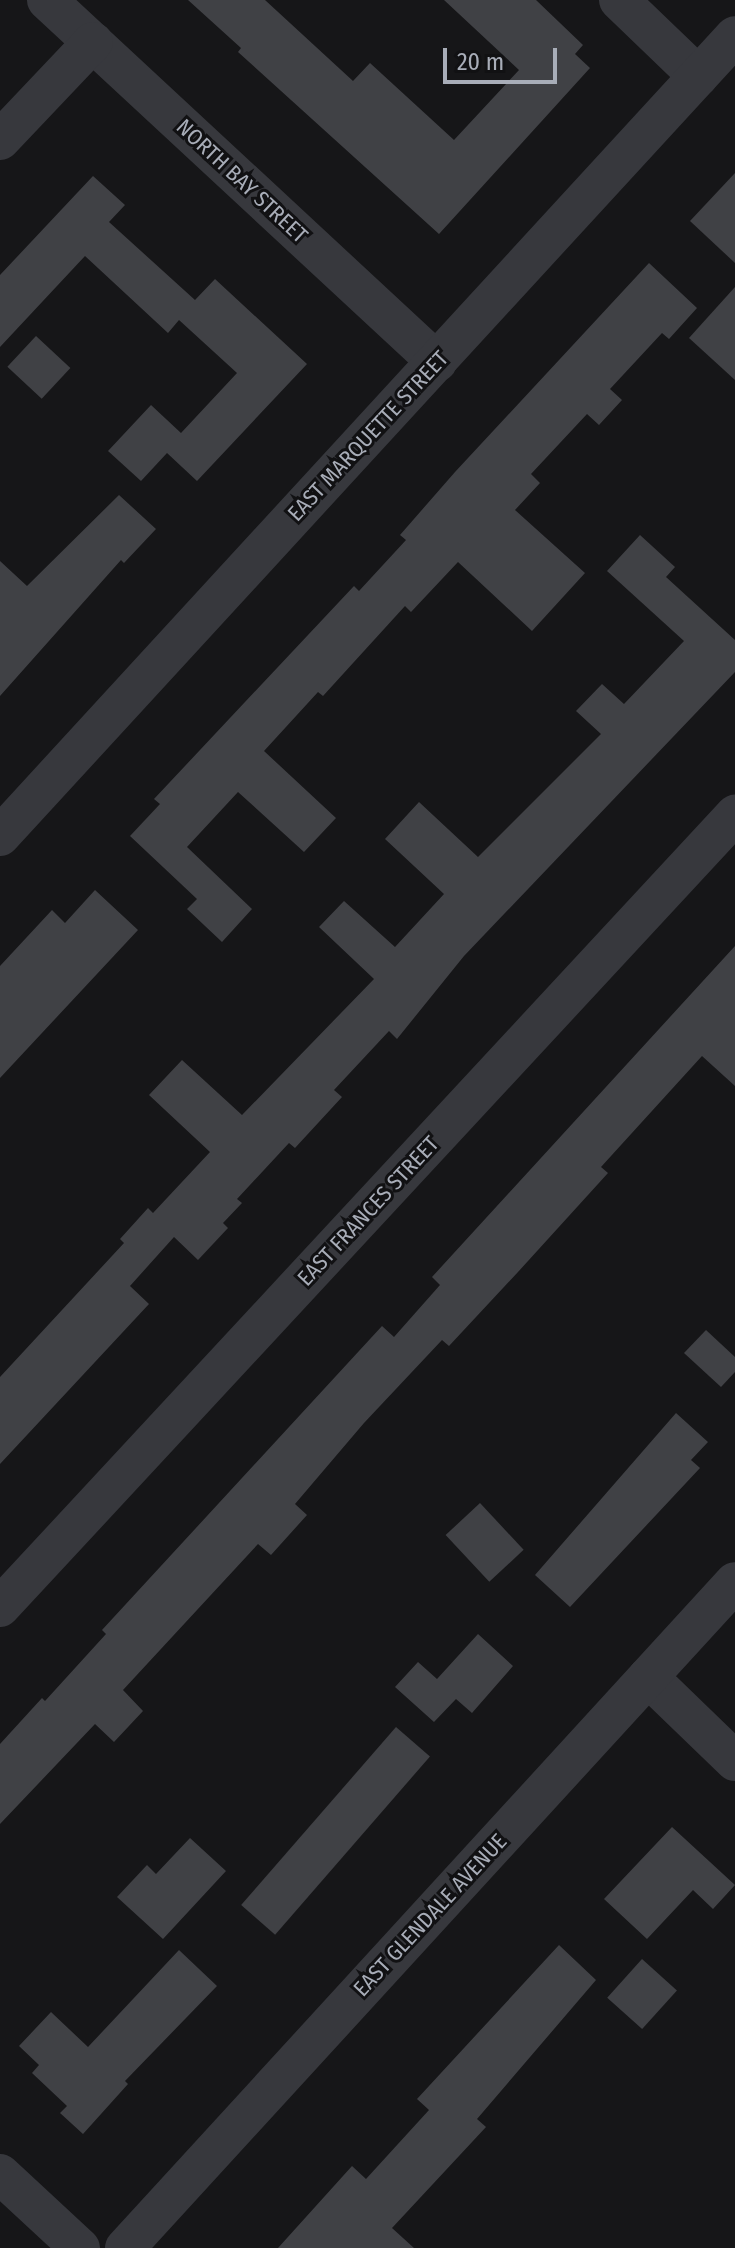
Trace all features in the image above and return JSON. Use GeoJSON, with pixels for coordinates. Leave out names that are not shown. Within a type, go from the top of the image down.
{"type":"FeatureCollection","features":[{"type":"Feature","properties":{"kind":"street","name":"NORTH BAY STREET"},"geometry":{"type":"LineString","coordinates":[[47,0],[437,362]]}},
{"type":"Feature","properties":{"kind":"street"},"geometry":{"type":"LineString","coordinates":[[619,0],[698,76]]}},
{"type":"Feature","properties":{"kind":"street","name":"EAST MARQUETTE STREET"},"geometry":{"type":"LineString","coordinates":[[0,836],[735,36]]}},
{"type":"Feature","properties":{"kind":"street"},"geometry":{"type":"LineString","coordinates":[[0,140],[93,42]]}},
{"type":"Feature","properties":{"kind":"street","name":"EAST FRANCES STREET"},"geometry":{"type":"LineString","coordinates":[[0,1607],[735,815]]}},
{"type":"Feature","properties":{"kind":"street","name":"EAST GLENDALE AVENUE"},"geometry":{"type":"LineString","coordinates":[[125,2248],[735,1582]]}},
{"type":"Feature","properties":{"kind":"street"},"geometry":{"type":"LineString","coordinates":[[648,1677],[735,1761]]}},
{"type":"Feature","properties":{"kind":"street"},"geometry":{"type":"LineString","coordinates":[[0,2174],[80,2248]]}},
{"type":"Feature","properties":{"kind":"building"},"geometry":{"type":"Polygon","coordinates":[[[188,0],[265,0],[353,81],[370,63],[454,140],[519,70],[444,0],[536,0],[583,45],[575,54],[590,68],[439,234],[238,52],[241,48],[188,0]]]}},
{"type":"Feature","properties":{"kind":"building"},"geometry":{"type":"Polygon","coordinates":[[[735,173],[735,263],[690,221],[735,173]]]}},
{"type":"Feature","properties":{"kind":"building"},"geometry":{"type":"Polygon","coordinates":[[[93,176],[125,205],[109,222],[195,300],[215,279],[307,364],[197,481],[167,453],[141,481],[108,451],[151,405],[181,433],[237,373],[179,320],[168,333],[85,256],[0,347],[0,275],[93,176]]]}},
{"type":"Feature","properties":{"kind":"building"},"geometry":{"type":"Polygon","coordinates":[[[649,263],[697,308],[669,339],[662,333],[610,389],[622,400],[599,425],[587,414],[531,474],[540,483],[515,510],[585,573],[532,631],[458,562],[411,612],[405,606],[323,696],[318,692],[264,751],[336,818],[304,852],[238,792],[187,847],[252,909],[222,942],[187,909],[197,899],[130,836],[160,804],[154,799],[354,586],[359,591],[406,540],[400,535],[455,472],[649,263]]]}},
{"type":"Feature","properties":{"kind":"building"},"geometry":{"type":"Polygon","coordinates":[[[735,287],[735,380],[689,338],[735,287]]]}},
{"type":"Feature","properties":{"kind":"building"},"geometry":{"type":"Polygon","coordinates":[[[36,336],[70,368],[42,399],[7,367],[36,336]]]}},
{"type":"Feature","properties":{"kind":"building"},"geometry":{"type":"Polygon","coordinates":[[[119,495],[156,529],[124,563],[121,560],[0,696],[0,561],[27,586],[119,495]]]}},
{"type":"Feature","properties":{"kind":"building"},"geometry":{"type":"Polygon","coordinates":[[[640,535],[675,567],[666,577],[735,640],[735,672],[464,956],[397,1039],[389,1031],[334,1090],[342,1097],[295,1148],[289,1143],[237,1199],[242,1203],[223,1223],[228,1228],[198,1260],[174,1237],[130,1286],[149,1304],[0,1464],[0,1377],[124,1243],[120,1239],[148,1208],[153,1213],[210,1152],[149,1095],[182,1060],[242,1115],[374,979],[319,927],[344,901],[395,947],[444,894],[385,839],[419,802],[478,857],[601,734],[576,711],[602,684],[624,704],[684,641],[607,571],[640,535]]]}},
{"type":"Feature","properties":{"kind":"building"},"geometry":{"type":"Polygon","coordinates":[[[95,890],[138,930],[0,1078],[0,966],[52,910],[65,923],[95,890]]]}},
{"type":"Feature","properties":{"kind":"building"},"geometry":{"type":"Polygon","coordinates":[[[735,946],[735,1086],[702,1056],[601,1167],[608,1173],[518,1272],[449,1346],[442,1340],[364,1423],[295,1504],[307,1515],[271,1555],[258,1544],[123,1690],[143,1711],[114,1742],[95,1724],[0,1824],[0,1744],[42,1698],[45,1701],[106,1634],[102,1630],[382,1326],[394,1337],[440,1285],[432,1277],[735,946]]]}},
{"type":"Feature","properties":{"kind":"building"},"geometry":{"type":"Polygon","coordinates":[[[706,1330],[735,1357],[735,1372],[721,1387],[684,1353],[706,1330]]]}},
{"type":"Feature","properties":{"kind":"building"},"geometry":{"type":"Polygon","coordinates":[[[676,1413],[708,1442],[691,1460],[700,1468],[570,1607],[535,1575],[676,1413]]]}},
{"type":"Feature","properties":{"kind":"building"},"geometry":{"type":"Polygon","coordinates":[[[480,1503],[524,1550],[489,1582],[446,1535],[480,1503]]]}},
{"type":"Feature","properties":{"kind":"building"},"geometry":{"type":"Polygon","coordinates":[[[478,1634],[513,1666],[472,1713],[456,1699],[434,1722],[395,1687],[418,1662],[437,1679],[478,1634]]]}},
{"type":"Feature","properties":{"kind":"building"},"geometry":{"type":"Polygon","coordinates":[[[396,1727],[430,1757],[275,1935],[241,1905],[396,1727]]]}},
{"type":"Feature","properties":{"kind":"building"},"geometry":{"type":"Polygon","coordinates":[[[672,1827],[735,1885],[713,1909],[693,1890],[647,1939],[604,1899],[672,1827]]]}},
{"type":"Feature","properties":{"kind":"building"},"geometry":{"type":"Polygon","coordinates":[[[190,1838],[226,1871],[163,1939],[117,1897],[147,1865],[156,1874],[190,1838]]]}},
{"type":"Feature","properties":{"kind":"building"},"geometry":{"type":"Polygon","coordinates":[[[559,1945],[596,1980],[477,2119],[486,2127],[392,2228],[414,2248],[278,2248],[352,2166],[366,2179],[429,2110],[417,2099],[559,1945]]]}},
{"type":"Feature","properties":{"kind":"building"},"geometry":{"type":"Polygon","coordinates":[[[179,1950],[217,1986],[125,2081],[128,2084],[83,2134],[60,2113],[67,2106],[32,2073],[39,2065],[19,2046],[51,2012],[88,2047],[179,1950]]]}},
{"type":"Feature","properties":{"kind":"building"},"geometry":{"type":"Polygon","coordinates":[[[642,1959],[677,1990],[642,2029],[607,1998],[642,1959]]]}}]}
